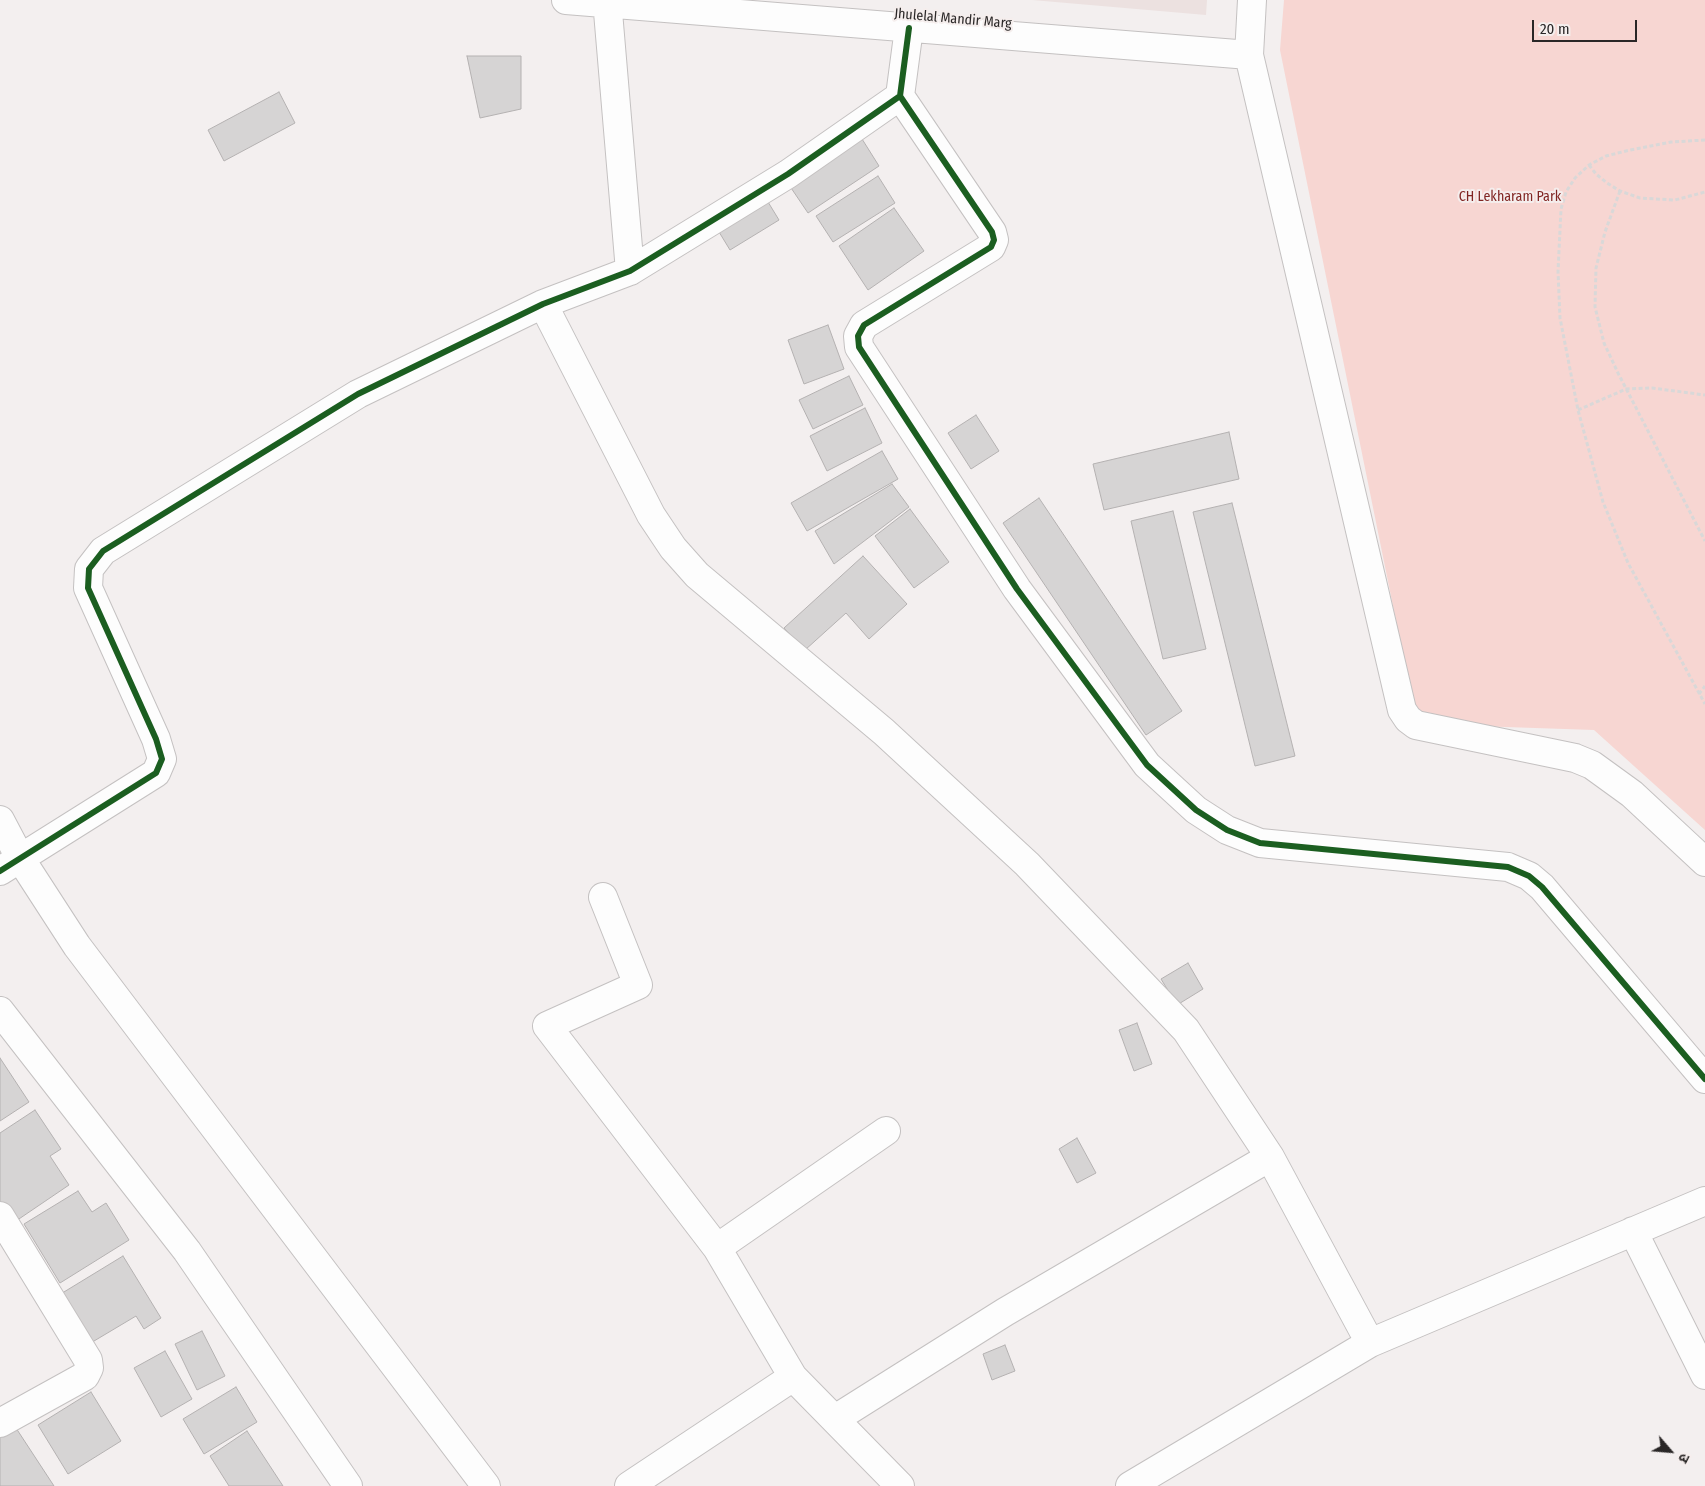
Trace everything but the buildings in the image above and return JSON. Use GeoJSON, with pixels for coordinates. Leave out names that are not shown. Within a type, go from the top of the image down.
{"type":"FeatureCollection","features":[{"type":"Feature","properties":{"kind":"street","name":"Jhulelal Mandir Marg"},"geometry":{"type":"LineString","coordinates":[[566,0],[773,8],[909,28],[1249,55]]}},
{"type":"Feature","properties":{"kind":"street"},"geometry":{"type":"LineString","coordinates":[[1252,0],[1249,55],[1402,710],[1408,719],[1416,725],[1575,758],[1592,765],[1632,794],[1705,862]]}},
{"type":"Feature","properties":{"kind":"street"},"geometry":{"type":"LineString","coordinates":[[606,2],[630,271]]}},
{"type":"Feature","properties":{"kind":"street"},"geometry":{"type":"LineString","coordinates":[[909,28],[900,96],[992,232],[994,240],[991,247],[864,325],[858,336],[859,347],[1017,588],[1147,765],[1196,810],[1227,830],[1260,843],[1508,867],[1529,876],[1542,888],[1705,1079]]}},
{"type":"Feature","properties":{"kind":"street"},"geometry":{"type":"LineString","coordinates":[[10,865],[156,773],[162,759],[156,739],[88,588],[89,569],[103,551],[358,394],[543,304],[630,271],[788,174],[900,96]]}},
{"type":"Feature","properties":{"kind":"street"},"geometry":{"type":"LineString","coordinates":[[543,304],[651,515],[672,548],[697,575],[884,732],[1034,872],[1186,1030],[1270,1157],[1370,1343]]}},
{"type":"Feature","properties":{"kind":"street"},"geometry":{"type":"LineString","coordinates":[[0,820],[10,865],[77,946],[486,1486]]}},
{"type":"Feature","properties":{"kind":"street"},"geometry":{"type":"LineString","coordinates":[[603,897],[638,985],[547,1026],[718,1248],[792,1377],[900,1486]]}},
{"type":"Feature","properties":{"kind":"street"},"geometry":{"type":"LineString","coordinates":[[0,1011],[187,1251],[348,1486]]}},
{"type":"Feature","properties":{"kind":"street"},"geometry":{"type":"LineString","coordinates":[[718,1248],[886,1131]]}},
{"type":"Feature","properties":{"kind":"street"},"geometry":{"type":"LineString","coordinates":[[835,1420],[1005,1312],[1270,1157]]}},
{"type":"Feature","properties":{"kind":"street"},"geometry":{"type":"LineString","coordinates":[[1130,1486],[1370,1343],[1705,1201]]}},
{"type":"Feature","properties":{"kind":"street"},"geometry":{"type":"LineString","coordinates":[[0,1216],[88,1360],[89,1368],[85,1376],[0,1423]]}},
{"type":"Feature","properties":{"kind":"street"},"geometry":{"type":"LineString","coordinates":[[1633,1231],[1705,1375]]}},
{"type":"Feature","properties":{"kind":"street"},"geometry":{"type":"LineString","coordinates":[[629,1486],[792,1377]]}},
{"type":"Feature","properties":{"kind":"path"},"geometry":{"type":"LineString","coordinates":[[1705,140],[1672,142],[1630,150],[1606,156],[1589,165],[1575,178],[1566,192],[1561,209],[1559,235],[1560,318],[1578,410],[1604,502],[1628,563],[1705,704]]}},
{"type":"Feature","properties":{"kind":"path"},"geometry":{"type":"LineString","coordinates":[[1589,165],[1596,174],[1620,191],[1640,198],[1659,201],[1675,200],[1705,192]]}},
{"type":"Feature","properties":{"kind":"path"},"geometry":{"type":"LineString","coordinates":[[1620,191],[1605,232],[1596,268],[1594,307],[1604,342],[1626,389],[1705,541]]}},
{"type":"Feature","properties":{"kind":"path"},"geometry":{"type":"LineString","coordinates":[[1578,410],[1626,389],[1652,388],[1705,396]]}},
{"type":"Feature","properties":{"kind":"path"},"geometry":{"type":"LineString","coordinates":[[1699,694],[1705,686]]}},
{"type":"Feature","properties":{"kind":"shaded area"},"geometry":{"type":"Polygon","coordinates":[[[1032,0],[1207,0],[1206,15],[1032,0]]]}},
{"type":"Feature","properties":{"kind":"green space","name":"CH Lekharam Park"},"geometry":{"type":"Polygon","coordinates":[[[1284,0],[1705,0],[1705,830],[1594,730],[1417,724],[1280,50],[1284,0]]]}},
{"type":"Feature","properties":{"kind":"cycle path"},"geometry":{"type":"LineString","coordinates":[[909,28],[900,96],[992,232],[994,240],[991,247],[864,325],[858,336],[859,347],[1017,589],[1147,765],[1196,810],[1227,830],[1260,843],[1508,867],[1529,876],[1542,887],[1705,1079]]}},
{"type":"Feature","properties":{"kind":"cycle path"},"geometry":{"type":"LineString","coordinates":[[0,871],[156,773],[162,759],[156,739],[88,588],[89,569],[103,551],[358,394],[543,304],[630,271],[788,174],[900,96]]}}]}
